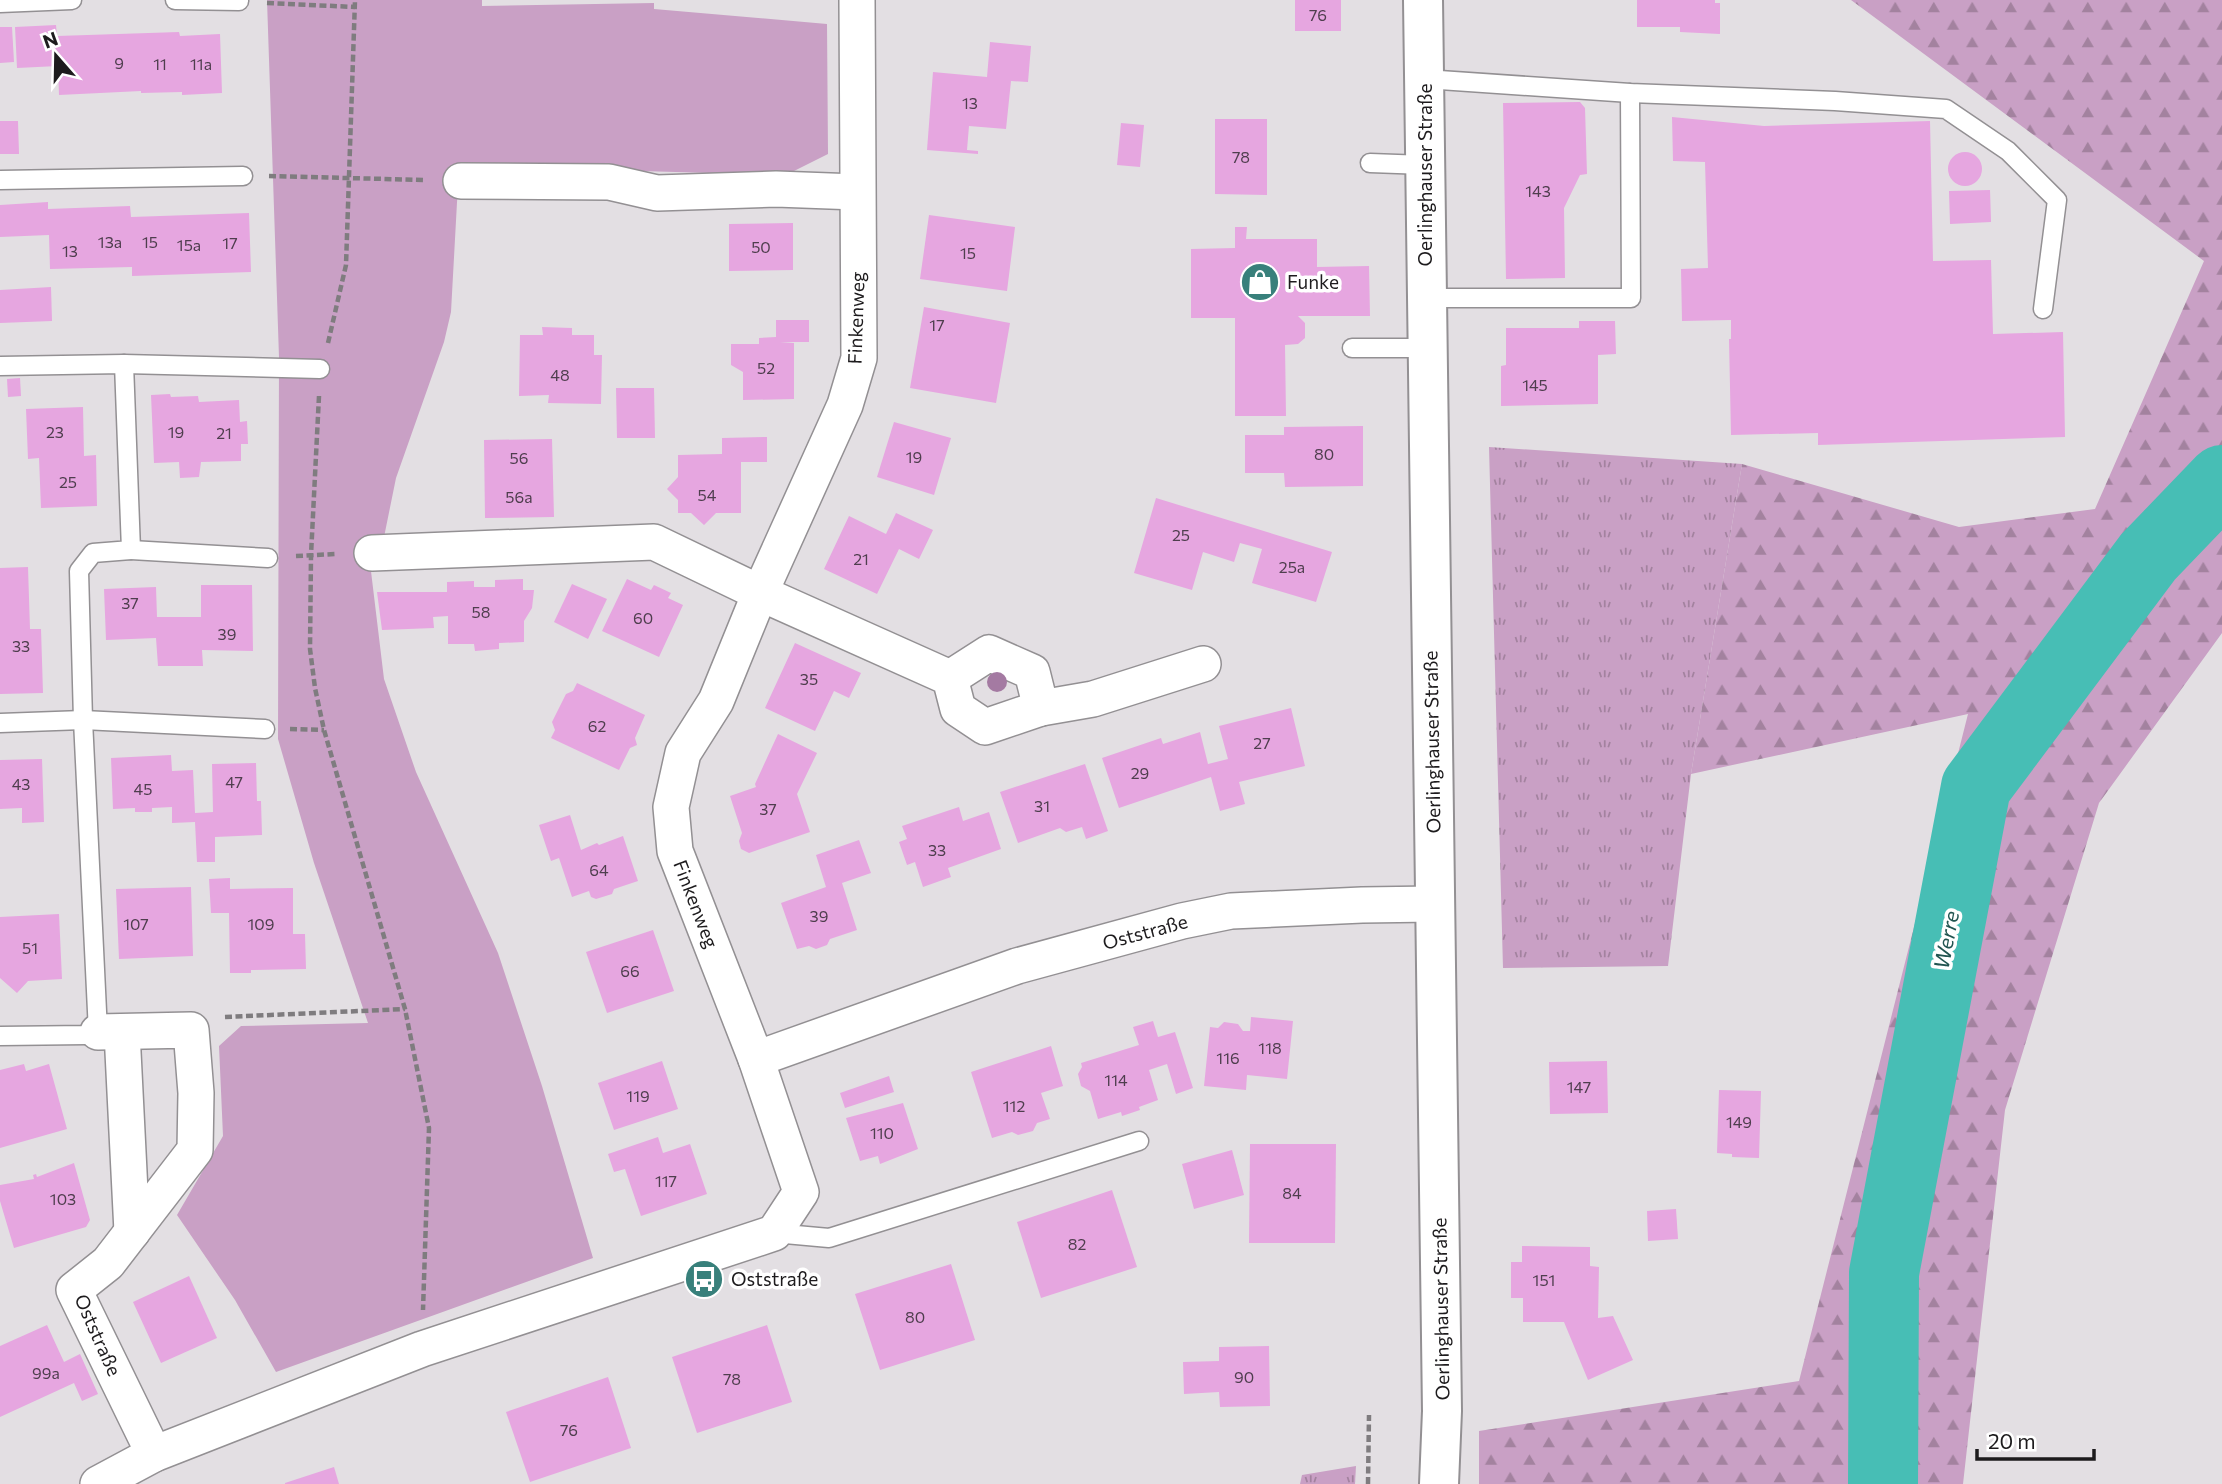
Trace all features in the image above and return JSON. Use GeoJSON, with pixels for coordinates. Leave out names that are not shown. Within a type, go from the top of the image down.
{"type":"FeatureCollection","features":[{"type":"Feature","properties":{"kind":"main road","name":"Oerlinghauser Straße"},"geometry":{"type":"LineString","coordinates":[[1423,0],[1442,1411],[1439,1484]]}},
{"type":"Feature","properties":{"kind":"street","name":"Finkenweg"},"geometry":{"type":"LineString","coordinates":[[756,1059],[675,851],[671,807],[683,753],[716,701],[760,593],[845,405],[859,358],[857,0]]}},
{"type":"Feature","properties":{"kind":"street"},"geometry":{"type":"LineString","coordinates":[[461,181],[609,182],[657,193],[776,190],[857,192]]}},
{"type":"Feature","properties":{"kind":"street"},"geometry":{"type":"LineString","coordinates":[[372,553],[654,542],[950,678]]}},
{"type":"Feature","properties":{"kind":"street"},"geometry":{"type":"LineString","coordinates":[[950,678],[989,653],[1032,672],[1041,708]]}},
{"type":"Feature","properties":{"kind":"street"},"geometry":{"type":"LineString","coordinates":[[950,678],[958,709],[985,727],[1041,708],[1093,699],[1203,664]]}},
{"type":"Feature","properties":{"kind":"street","name":"Oststraße"},"geometry":{"type":"LineString","coordinates":[[756,1059],[1017,966],[1182,921],[1231,911],[1434,904]]}},
{"type":"Feature","properties":{"kind":"street"},"geometry":{"type":"LineString","coordinates":[[132,1232],[110,1032],[191,1030]]}},
{"type":"Feature","properties":{"kind":"street","name":"Oststraße"},"geometry":{"type":"LineString","coordinates":[[154,1454],[74,1290],[108,1263],[195,1150],[196,1093],[191,1030]]}},
{"type":"Feature","properties":{"kind":"street"},"geometry":{"type":"LineString","coordinates":[[98,1484],[154,1454],[422,1349],[774,1233],[801,1192],[756,1059]]}},
{"type":"Feature","properties":{"kind":"lane"},"geometry":{"type":"LineString","coordinates":[[0,3],[72,0]]}},
{"type":"Feature","properties":{"kind":"lane"},"geometry":{"type":"LineString","coordinates":[[175,0],[239,1]]}},
{"type":"Feature","properties":{"kind":"lane"},"geometry":{"type":"LineString","coordinates":[[1424,79],[1629,93],[1835,101],[1946,109],[2008,151],[2057,200],[2043,309]]}},
{"type":"Feature","properties":{"kind":"lane"},"geometry":{"type":"LineString","coordinates":[[1426,298],[1631,298],[1629,93]]}},
{"type":"Feature","properties":{"kind":"lane"},"geometry":{"type":"LineString","coordinates":[[1370,163],[1425,165]]}},
{"type":"Feature","properties":{"kind":"lane"},"geometry":{"type":"LineString","coordinates":[[0,180],[243,176]]}},
{"type":"Feature","properties":{"kind":"lane"},"geometry":{"type":"LineString","coordinates":[[1352,348],[1428,348]]}},
{"type":"Feature","properties":{"kind":"lane"},"geometry":{"type":"LineString","coordinates":[[124,364],[131,550]]}},
{"type":"Feature","properties":{"kind":"lane"},"geometry":{"type":"LineString","coordinates":[[0,366],[124,364],[320,369]]}},
{"type":"Feature","properties":{"kind":"lane"},"geometry":{"type":"LineString","coordinates":[[0,1036],[86,1035],[110,1032],[83,720],[79,571],[93,553],[131,550],[268,558]]}},
{"type":"Feature","properties":{"kind":"lane"},"geometry":{"type":"LineString","coordinates":[[0,723],[83,720],[264,729]]}},
{"type":"Feature","properties":{"kind":"lane"},"geometry":{"type":"LineString","coordinates":[[774,1233],[829,1238],[1139,1141]]}},
{"type":"Feature","properties":{"kind":"path"},"geometry":{"type":"LineString","coordinates":[[355,0],[346,265],[335,321],[320,369],[311,555],[310,649],[324,730],[405,1009],[429,1128],[422,1349]]}},
{"type":"Feature","properties":{"kind":"path"},"geometry":{"type":"LineString","coordinates":[[239,1],[355,7]]}},
{"type":"Feature","properties":{"kind":"path"},"geometry":{"type":"LineString","coordinates":[[243,176],[461,181]]}},
{"type":"Feature","properties":{"kind":"path"},"geometry":{"type":"LineString","coordinates":[[268,558],[372,553]]}},
{"type":"Feature","properties":{"kind":"path"},"geometry":{"type":"LineString","coordinates":[[191,1030],[228,1016],[405,1009]]}},
{"type":"Feature","properties":{"kind":"path"},"geometry":{"type":"LineString","coordinates":[[1368,1484],[1369,1415]]}},
{"type":"Feature","properties":{"kind":"green space"},"geometry":{"type":"Polygon","coordinates":[[[267,0],[482,0],[482,6],[654,3],[654,9],[827,24],[828,154],[786,175],[459,166],[451,312],[444,342],[396,478],[383,542],[370,563],[384,679],[416,772],[498,953],[542,1086],[593,1258],[276,1372],[235,1300],[177,1215],[223,1136],[219,1046],[241,1026],[368,1023],[314,863],[278,739],[279,357],[267,0]]]}},
{"type":"Feature","properties":{"kind":"green space"},"geometry":{"type":"Polygon","coordinates":[[[1851,0],[2222,0],[2222,633],[2099,803],[2005,1110],[1963,1484],[1479,1484],[1479,1431],[1799,1381],[1968,714],[1691,774],[1742,464],[1959,527],[2095,509],[2204,261],[1851,0]]]}},
{"type":"Feature","properties":{"kind":"green space"},"geometry":{"type":"Polygon","coordinates":[[[1489,447],[1742,464],[1691,774],[1668,966],[1503,968],[1489,447]]]}},
{"type":"Feature","properties":{"kind":"green space"},"geometry":{"type":"Polygon","coordinates":[[[1356,1466],[1355,1484],[1300,1484],[1302,1475],[1356,1466]]]}},
{"type":"Feature","properties":{"kind":"building"},"geometry":{"type":"Polygon","coordinates":[[[1295,0],[1341,0],[1341,31],[1295,31],[1295,0]]]}},
{"type":"Feature","properties":{"kind":"building"},"geometry":{"type":"Polygon","coordinates":[[[1637,0],[1715,0],[1715,3],[1720,3],[1720,34],[1680,32],[1680,27],[1637,27],[1637,0]]]}},
{"type":"Feature","properties":{"kind":"building"},"geometry":{"type":"Polygon","coordinates":[[[56,25],[57,36],[179,32],[180,36],[220,34],[222,93],[182,95],[182,92],[141,91],[59,95],[58,66],[17,68],[15,27],[56,25]]]}},
{"type":"Feature","properties":{"kind":"building"},"geometry":{"type":"Polygon","coordinates":[[[0,27],[12,27],[14,62],[0,63],[0,27]]]}},
{"type":"Feature","properties":{"kind":"building"},"geometry":{"type":"Polygon","coordinates":[[[990,42],[1031,46],[1028,82],[1011,81],[1006,129],[969,126],[967,150],[978,151],[978,154],[927,150],[933,72],[987,77],[990,42]]]}},
{"type":"Feature","properties":{"kind":"building"},"geometry":{"type":"Polygon","coordinates":[[[1580,102],[1585,108],[1587,174],[1580,175],[1564,208],[1565,278],[1506,279],[1503,103],[1580,102]]]}},
{"type":"Feature","properties":{"kind":"building"},"geometry":{"type":"Polygon","coordinates":[[[1672,117],[1764,126],[1930,121],[1933,261],[1991,260],[1993,334],[2063,332],[2065,437],[1818,445],[1818,433],[1731,435],[1731,320],[1682,321],[1681,269],[1708,268],[1705,162],[1673,161],[1672,117]]]}},
{"type":"Feature","properties":{"kind":"building"},"geometry":{"type":"Polygon","coordinates":[[[1215,119],[1267,119],[1267,195],[1215,194],[1215,119]]]}},
{"type":"Feature","properties":{"kind":"building"},"geometry":{"type":"Polygon","coordinates":[[[0,121],[18,121],[19,154],[0,154],[0,121]]]}},
{"type":"Feature","properties":{"kind":"building"},"geometry":{"type":"Polygon","coordinates":[[[1121,123],[1144,125],[1140,167],[1117,165],[1121,123]]]}},
{"type":"Feature","properties":{"kind":"building"},"geometry":{"type":"Polygon","coordinates":[[[1965,152],[1977,157],[1982,169],[1977,181],[1965,186],[1953,181],[1948,169],[1953,157],[1965,152]]]}},
{"type":"Feature","properties":{"kind":"building"},"geometry":{"type":"Polygon","coordinates":[[[1990,190],[1991,222],[1950,224],[1949,191],[1990,190]]]}},
{"type":"Feature","properties":{"kind":"building"},"geometry":{"type":"Polygon","coordinates":[[[48,202],[48,209],[130,206],[131,217],[249,213],[251,272],[132,276],[132,267],[50,269],[49,235],[0,237],[0,205],[48,202]]]}},
{"type":"Feature","properties":{"kind":"building"},"geometry":{"type":"Polygon","coordinates":[[[929,215],[1015,227],[1007,291],[920,279],[929,215]]]}},
{"type":"Feature","properties":{"kind":"building"},"geometry":{"type":"Polygon","coordinates":[[[793,223],[793,270],[729,271],[729,224],[793,223]]]}},
{"type":"Feature","properties":{"kind":"building"},"geometry":{"type":"Polygon","coordinates":[[[1235,227],[1247,227],[1246,239],[1317,239],[1317,267],[1369,266],[1370,316],[1298,316],[1305,323],[1305,338],[1298,344],[1285,345],[1286,416],[1235,416],[1235,318],[1191,318],[1191,249],[1235,248],[1235,227]]]}},
{"type":"Feature","properties":{"kind":"building"},"geometry":{"type":"Polygon","coordinates":[[[51,287],[52,321],[0,323],[0,290],[51,287]]]}},
{"type":"Feature","properties":{"kind":"building"},"geometry":{"type":"Polygon","coordinates":[[[924,307],[1010,323],[996,403],[910,388],[924,307]]]}},
{"type":"Feature","properties":{"kind":"building"},"geometry":{"type":"Polygon","coordinates":[[[776,320],[809,320],[809,342],[780,342],[794,343],[794,399],[743,400],[743,372],[731,365],[731,344],[759,344],[759,338],[776,337],[776,320]]]}},
{"type":"Feature","properties":{"kind":"building"},"geometry":{"type":"Polygon","coordinates":[[[1579,321],[1615,321],[1616,354],[1598,355],[1598,404],[1501,406],[1501,366],[1506,365],[1506,328],[1579,328],[1579,321]]]}},
{"type":"Feature","properties":{"kind":"building"},"geometry":{"type":"Polygon","coordinates":[[[542,327],[572,328],[572,335],[594,335],[594,355],[602,355],[601,404],[548,403],[549,395],[519,396],[520,335],[543,335],[542,327]]]}},
{"type":"Feature","properties":{"kind":"building"},"geometry":{"type":"Polygon","coordinates":[[[20,378],[21,396],[8,397],[7,379],[20,378]]]}},
{"type":"Feature","properties":{"kind":"building"},"geometry":{"type":"Polygon","coordinates":[[[616,388],[654,388],[655,438],[617,438],[616,388]]]}},
{"type":"Feature","properties":{"kind":"building"},"geometry":{"type":"Polygon","coordinates":[[[170,394],[171,397],[198,396],[199,402],[239,400],[240,422],[247,421],[248,444],[241,444],[241,461],[201,462],[199,477],[180,478],[179,462],[154,463],[151,395],[170,394]]]}},
{"type":"Feature","properties":{"kind":"building"},"geometry":{"type":"Polygon","coordinates":[[[83,407],[84,456],[96,455],[97,506],[41,508],[39,458],[28,459],[26,409],[83,407]]]}},
{"type":"Feature","properties":{"kind":"building"},"geometry":{"type":"Polygon","coordinates":[[[894,422],[951,438],[934,495],[877,477],[894,422]]]}},
{"type":"Feature","properties":{"kind":"building"},"geometry":{"type":"Polygon","coordinates":[[[1363,426],[1363,486],[1285,487],[1284,473],[1245,473],[1245,435],[1284,435],[1284,427],[1363,426]]]}},
{"type":"Feature","properties":{"kind":"building"},"geometry":{"type":"Polygon","coordinates":[[[767,437],[767,462],[741,462],[741,513],[716,513],[704,525],[691,513],[678,513],[678,500],[667,489],[678,477],[678,455],[722,454],[722,438],[767,437]]]}},
{"type":"Feature","properties":{"kind":"building"},"geometry":{"type":"Polygon","coordinates":[[[552,439],[554,517],[485,518],[484,440],[552,439]]]}},
{"type":"Feature","properties":{"kind":"building"},"geometry":{"type":"Polygon","coordinates":[[[1156,498],[1332,552],[1316,602],[1252,583],[1262,549],[1240,543],[1234,562],[1203,552],[1192,590],[1134,573],[1156,498]]]}},
{"type":"Feature","properties":{"kind":"building"},"geometry":{"type":"Polygon","coordinates":[[[896,513],[933,530],[919,559],[899,549],[877,594],[824,569],[849,516],[886,534],[896,513]]]}},
{"type":"Feature","properties":{"kind":"building"},"geometry":{"type":"Polygon","coordinates":[[[28,567],[30,629],[41,629],[43,693],[0,694],[0,568],[28,567]]]}},
{"type":"Feature","properties":{"kind":"building"},"geometry":{"type":"Polygon","coordinates":[[[523,579],[523,590],[534,590],[532,608],[524,621],[524,642],[499,643],[499,649],[475,651],[474,644],[448,644],[448,616],[433,617],[434,628],[382,630],[377,592],[447,592],[447,582],[474,581],[474,587],[495,587],[495,580],[523,579]]]}},
{"type":"Feature","properties":{"kind":"building"},"geometry":{"type":"Polygon","coordinates":[[[627,579],[651,590],[654,585],[671,593],[668,598],[683,605],[659,657],[602,631],[627,579]]]}},
{"type":"Feature","properties":{"kind":"building"},"geometry":{"type":"Polygon","coordinates":[[[572,584],[607,599],[588,639],[554,622],[572,584]]]}},
{"type":"Feature","properties":{"kind":"building"},"geometry":{"type":"Polygon","coordinates":[[[201,585],[252,585],[253,651],[202,650],[203,666],[158,666],[156,638],[106,640],[104,589],[156,587],[157,617],[201,617],[201,585]]]}},
{"type":"Feature","properties":{"kind":"building"},"geometry":{"type":"Polygon","coordinates":[[[795,643],[861,673],[849,698],[834,691],[815,731],[765,708],[795,643]]]}},
{"type":"Feature","properties":{"kind":"building"},"geometry":{"type":"Polygon","coordinates":[[[577,683],[645,715],[635,738],[637,745],[630,748],[619,770],[551,738],[555,730],[552,722],[566,694],[573,691],[577,683]]]}},
{"type":"Feature","properties":{"kind":"building"},"geometry":{"type":"Polygon","coordinates":[[[1291,708],[1305,766],[1239,782],[1245,804],[1220,811],[1211,777],[1119,808],[1102,758],[1161,738],[1163,744],[1200,732],[1208,764],[1228,759],[1219,726],[1291,708]]]}},
{"type":"Feature","properties":{"kind":"building"},"geometry":{"type":"Polygon","coordinates":[[[778,734],[817,753],[797,794],[810,832],[749,853],[741,849],[739,841],[742,833],[730,796],[756,787],[778,734]]]}},
{"type":"Feature","properties":{"kind":"building"},"geometry":{"type":"Polygon","coordinates":[[[171,755],[172,771],[193,770],[195,813],[213,812],[212,764],[256,763],[257,801],[261,801],[262,835],[215,837],[215,862],[197,862],[195,822],[172,823],[172,807],[152,808],[152,812],[135,812],[135,808],[113,809],[111,758],[171,755]]]}},
{"type":"Feature","properties":{"kind":"building"},"geometry":{"type":"Polygon","coordinates":[[[42,759],[44,822],[22,823],[22,808],[0,809],[0,760],[42,759]]]}},
{"type":"Feature","properties":{"kind":"building"},"geometry":{"type":"Polygon","coordinates":[[[1085,764],[1108,831],[1086,839],[1082,827],[1066,832],[1060,828],[1018,843],[1000,792],[1085,764]]]}},
{"type":"Feature","properties":{"kind":"building"},"geometry":{"type":"Polygon","coordinates":[[[959,807],[963,821],[989,812],[1001,849],[948,868],[951,877],[923,887],[915,862],[907,865],[899,842],[907,839],[902,826],[959,807]]]}},
{"type":"Feature","properties":{"kind":"building"},"geometry":{"type":"Polygon","coordinates":[[[570,815],[581,850],[623,836],[638,881],[614,889],[612,894],[596,899],[591,897],[589,891],[572,897],[559,858],[551,861],[539,825],[570,815]]]}},
{"type":"Feature","properties":{"kind":"building"},"geometry":{"type":"Polygon","coordinates":[[[859,840],[871,873],[842,883],[857,930],[830,939],[827,945],[816,949],[809,946],[797,949],[781,903],[826,887],[816,855],[859,840]]]}},
{"type":"Feature","properties":{"kind":"building"},"geometry":{"type":"Polygon","coordinates":[[[230,878],[230,889],[293,888],[293,934],[305,934],[306,969],[230,973],[229,913],[211,913],[209,879],[230,878]]]}},
{"type":"Feature","properties":{"kind":"building"},"geometry":{"type":"Polygon","coordinates":[[[191,887],[193,956],[119,959],[116,889],[191,887]]]}},
{"type":"Feature","properties":{"kind":"building"},"geometry":{"type":"Polygon","coordinates":[[[59,914],[62,979],[28,981],[17,993],[0,978],[0,917],[59,914]]]}},
{"type":"Feature","properties":{"kind":"building"},"geometry":{"type":"Polygon","coordinates":[[[653,930],[674,991],[607,1013],[586,952],[653,930]]]}},
{"type":"Feature","properties":{"kind":"building"},"geometry":{"type":"Polygon","coordinates":[[[1251,1017],[1293,1021],[1287,1079],[1247,1075],[1246,1090],[1204,1086],[1210,1027],[1218,1028],[1224,1022],[1238,1024],[1243,1031],[1250,1031],[1251,1017]]]}},
{"type":"Feature","properties":{"kind":"building"},"geometry":{"type":"Polygon","coordinates":[[[1153,1021],[1158,1037],[1175,1032],[1193,1088],[1176,1094],[1167,1064],[1149,1070],[1158,1100],[1122,1116],[1121,1112],[1098,1119],[1090,1091],[1081,1086],[1078,1074],[1081,1063],[1139,1045],[1133,1027],[1153,1021]]]}},
{"type":"Feature","properties":{"kind":"building"},"geometry":{"type":"Polygon","coordinates":[[[1051,1046],[1063,1086],[1041,1093],[1050,1119],[1037,1123],[1033,1131],[1018,1135],[1012,1132],[992,1138],[971,1072],[1051,1046]]]}},
{"type":"Feature","properties":{"kind":"building"},"geometry":{"type":"Polygon","coordinates":[[[662,1061],[678,1109],[614,1130],[598,1083],[662,1061]]]}},
{"type":"Feature","properties":{"kind":"building"},"geometry":{"type":"Polygon","coordinates":[[[1607,1061],[1608,1113],[1550,1114],[1549,1062],[1607,1061]]]}},
{"type":"Feature","properties":{"kind":"building"},"geometry":{"type":"Polygon","coordinates":[[[24,1064],[26,1071],[49,1064],[67,1129],[0,1148],[0,1070],[24,1064]]]}},
{"type":"Feature","properties":{"kind":"building"},"geometry":{"type":"Polygon","coordinates":[[[889,1076],[894,1092],[845,1108],[840,1093],[889,1076]]]}},
{"type":"Feature","properties":{"kind":"building"},"geometry":{"type":"Polygon","coordinates":[[[1719,1090],[1761,1091],[1759,1158],[1732,1157],[1732,1154],[1717,1153],[1719,1090]]]}},
{"type":"Feature","properties":{"kind":"building"},"geometry":{"type":"Polygon","coordinates":[[[903,1103],[918,1149],[880,1164],[878,1156],[860,1161],[846,1118],[903,1103]]]}},
{"type":"Feature","properties":{"kind":"building"},"geometry":{"type":"Polygon","coordinates":[[[658,1137],[663,1153],[690,1144],[707,1194],[641,1216],[625,1169],[614,1172],[608,1154],[658,1137]]]}},
{"type":"Feature","properties":{"kind":"building"},"geometry":{"type":"Polygon","coordinates":[[[1250,1144],[1336,1144],[1335,1243],[1249,1243],[1250,1144]]]}},
{"type":"Feature","properties":{"kind":"building"},"geometry":{"type":"Polygon","coordinates":[[[1232,1150],[1244,1195],[1194,1209],[1182,1164],[1232,1150]]]}},
{"type":"Feature","properties":{"kind":"building"},"geometry":{"type":"Polygon","coordinates":[[[74,1163],[90,1220],[86,1227],[14,1248],[0,1201],[0,1185],[34,1179],[33,1175],[36,1174],[37,1177],[74,1163]]]}},
{"type":"Feature","properties":{"kind":"building"},"geometry":{"type":"Polygon","coordinates":[[[1112,1190],[1137,1267],[1041,1298],[1017,1222],[1112,1190]]]}},
{"type":"Feature","properties":{"kind":"building"},"geometry":{"type":"Polygon","coordinates":[[[1676,1209],[1678,1239],[1648,1241],[1647,1211],[1676,1209]]]}},
{"type":"Feature","properties":{"kind":"building"},"geometry":{"type":"Polygon","coordinates":[[[1522,1246],[1590,1247],[1590,1266],[1599,1267],[1598,1318],[1613,1316],[1633,1360],[1588,1380],[1564,1322],[1523,1322],[1523,1298],[1511,1298],[1511,1262],[1522,1262],[1522,1246]]]}},
{"type":"Feature","properties":{"kind":"building"},"geometry":{"type":"Polygon","coordinates":[[[951,1264],[975,1340],[880,1370],[855,1294],[951,1264]]]}},
{"type":"Feature","properties":{"kind":"building"},"geometry":{"type":"Polygon","coordinates":[[[189,1276],[217,1338],[161,1363],[133,1302],[189,1276]]]}},
{"type":"Feature","properties":{"kind":"building"},"geometry":{"type":"Polygon","coordinates":[[[47,1325],[64,1362],[80,1354],[98,1394],[82,1401],[74,1383],[0,1417],[0,1346],[47,1325]]]}},
{"type":"Feature","properties":{"kind":"building"},"geometry":{"type":"Polygon","coordinates":[[[767,1325],[792,1402],[697,1433],[672,1357],[767,1325]]]}},
{"type":"Feature","properties":{"kind":"building"},"geometry":{"type":"Polygon","coordinates":[[[1269,1346],[1270,1406],[1220,1407],[1219,1392],[1184,1394],[1183,1362],[1219,1361],[1219,1347],[1269,1346]]]}},
{"type":"Feature","properties":{"kind":"building"},"geometry":{"type":"Polygon","coordinates":[[[608,1377],[631,1448],[530,1482],[506,1412],[608,1377]]]}},
{"type":"Feature","properties":{"kind":"building"},"geometry":{"type":"Polygon","coordinates":[[[334,1467],[339,1484],[285,1484],[285,1483],[334,1467]]]}},
{"type":"Feature","properties":{"kind":"waterway","name":"Werre"},"geometry":{"type":"LineString","coordinates":[[1883,1484],[1884,1273],[1976,787],[2148,557],[2222,480]]}},
{"type":"Feature","properties":{"kind":"place","name":"Funke"},"geometry":{"type":"Point","coordinates":[1260,282]}},
{"type":"Feature","properties":{"kind":"place","name":"Oststraße"},"geometry":{"type":"Point","coordinates":[704,1279]}}]}
